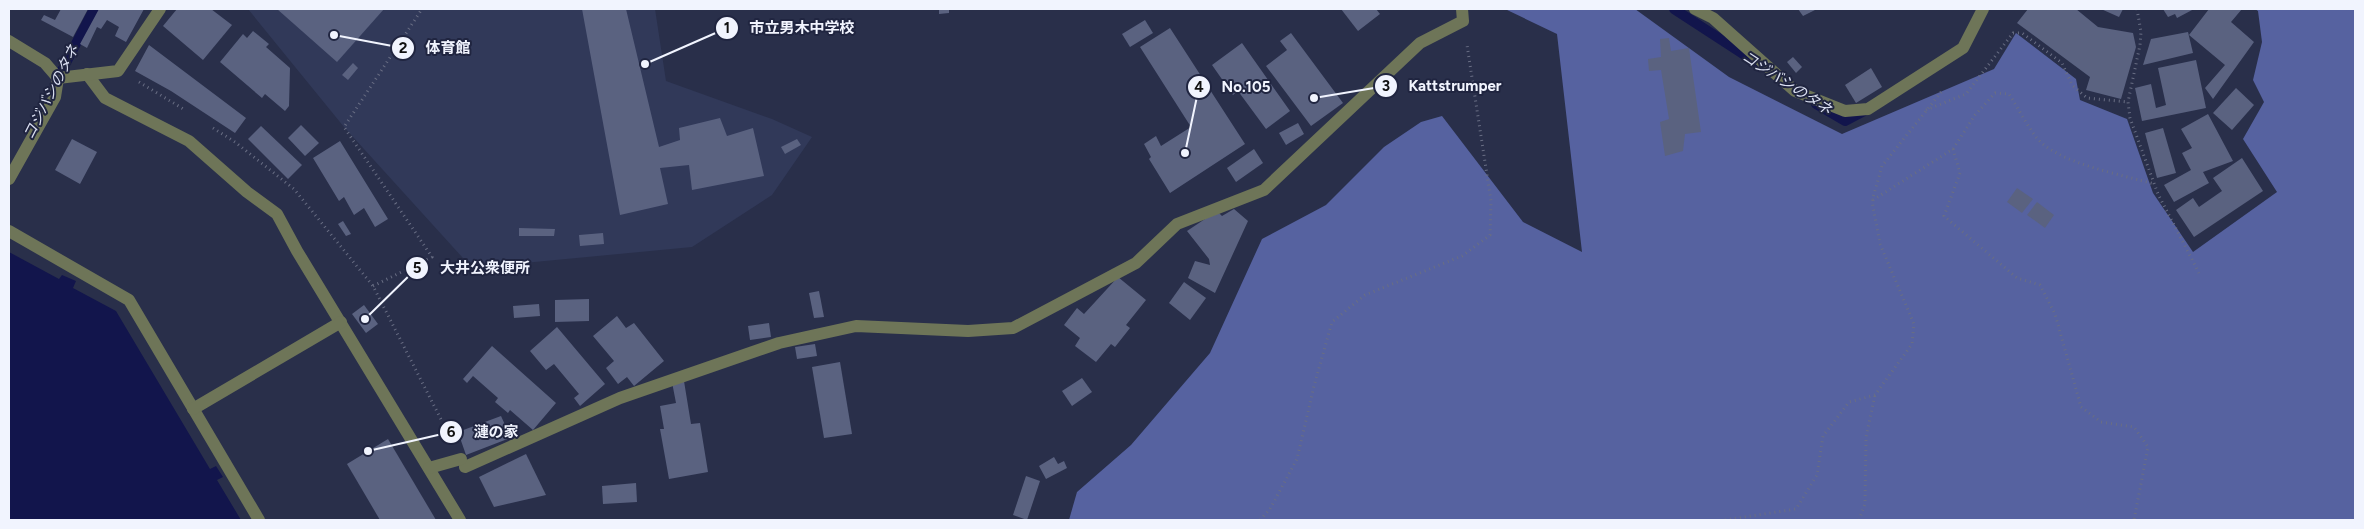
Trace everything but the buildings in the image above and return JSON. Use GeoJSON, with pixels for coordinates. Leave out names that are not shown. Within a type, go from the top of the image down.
{"type":"FeatureCollection","features":[{"type":"Feature","properties":{"kind":"street"},"geometry":{"type":"LineString","coordinates":[[58,78],[118,71],[160,9]]}},
{"type":"Feature","properties":{"kind":"street"},"geometry":{"type":"LineString","coordinates":[[1695,9],[1713,18],[1795,91],[1846,111],[1868,109],[1963,48],[1983,9]]}},
{"type":"Feature","properties":{"kind":"street"},"geometry":{"type":"LineString","coordinates":[[429,468],[463,463],[620,398],[778,343],[856,326],[968,331],[1013,328],[1136,263],[1176,224],[1264,190],[1420,43],[1463,15]]}},
{"type":"Feature","properties":{"kind":"street"},"geometry":{"type":"LineString","coordinates":[[9,41],[45,63],[58,78],[55,97],[9,179]]}},
{"type":"Feature","properties":{"kind":"street"},"geometry":{"type":"LineString","coordinates":[[87,74],[105,98],[189,141],[247,192],[277,214],[297,251],[460,520]]}},
{"type":"Feature","properties":{"kind":"street"},"geometry":{"type":"LineString","coordinates":[[9,231],[129,300],[259,520]]}},
{"type":"Feature","properties":{"kind":"street"},"geometry":{"type":"LineString","coordinates":[[193,409],[341,322]]}},
{"type":"Feature","properties":{"kind":"path"},"geometry":{"type":"LineString","coordinates":[[373,286],[432,257],[344,127],[422,9]]}},
{"type":"Feature","properties":{"kind":"path"},"geometry":{"type":"LineString","coordinates":[[2136,9],[2141,32],[2128,102],[2130,118],[2154,184],[2199,273]]}},
{"type":"Feature","properties":{"kind":"path"},"geometry":{"type":"LineString","coordinates":[[1260,520],[1270,509],[1297,459],[1314,386],[1332,322],[1365,295],[1462,256],[1490,235],[1491,201],[1463,15]]}},
{"type":"Feature","properties":{"kind":"path"},"geometry":{"type":"LineString","coordinates":[[1926,110],[1966,94],[2013,33],[2022,33],[2062,63],[2072,86],[2087,98],[2128,102]]}},
{"type":"Feature","properties":{"kind":"path"},"geometry":{"type":"LineString","coordinates":[[1859,520],[1865,504],[1866,436],[1875,395],[1912,344],[1914,324],[1880,244],[1872,201],[1882,166],[1944,89]]}},
{"type":"Feature","properties":{"kind":"path"},"geometry":{"type":"LineString","coordinates":[[1872,201],[1883,196],[1953,149],[1975,115],[1995,93],[2004,92],[2009,94],[2037,138],[2056,152],[2079,163],[2154,184]]}},
{"type":"Feature","properties":{"kind":"path"},"geometry":{"type":"LineString","coordinates":[[1953,149],[1960,173],[1944,216],[2017,278],[2040,285],[2055,314],[2081,407],[2101,422],[2134,427],[2148,446],[2134,520]]}},
{"type":"Feature","properties":{"kind":"path"},"geometry":{"type":"LineString","coordinates":[[1726,520],[1796,509],[1817,474],[1823,436],[1849,402],[1875,395]]}},
{"type":"Feature","properties":{"kind":"shaded area"},"geometry":{"type":"Polygon","coordinates":[[[248,9],[655,9],[666,81],[772,119],[812,137],[772,195],[692,247],[472,268],[344,127],[248,9]]]}},
{"type":"Feature","properties":{"kind":"shaded area"},"geometry":{"type":"Polygon","coordinates":[[[1505,9],[1635,9],[1729,77],[1842,134],[1994,69],[2016,33],[2076,79],[2080,100],[2127,119],[2153,193],[2193,252],[2277,192],[2243,139],[2264,102],[2253,80],[2262,42],[2258,11],[2255,9],[2355,9],[2355,520],[1069,520],[1077,492],[1131,445],[1210,353],[1262,239],[1326,205],[1384,147],[1421,122],[1442,116],[1523,222],[1582,252],[1557,34],[1505,9]]]}},
{"type":"Feature","properties":{"kind":"shaded area"},"geometry":{"type":"Polygon","coordinates":[[[9,252],[59,279],[62,275],[76,281],[73,288],[116,311],[210,469],[216,466],[223,477],[217,480],[241,520],[9,520],[9,252]]]}},
{"type":"Feature","properties":{"kind":"waterway","name":"コジバシのタネ"},"geometry":{"type":"LineString","coordinates":[[56,82],[94,9]]}},
{"type":"Feature","properties":{"kind":"waterway","name":"コジバシのタネ"},"geometry":{"type":"LineString","coordinates":[[1674,9],[1757,63]]}},
{"type":"Feature","properties":{"kind":"waterway","name":"コジバシのタネ"},"geometry":{"type":"LineString","coordinates":[[1816,104],[1845,121],[1864,111]]}},
{"type":"Feature","properties":{"kind":"place","name":"体育館"},"geometry":{"type":"Point","coordinates":[334,35]}},
{"type":"Feature","properties":{"kind":"place","name":"市立男木中学校"},"geometry":{"type":"Point","coordinates":[645,64]}},
{"type":"Feature","properties":{"kind":"place","name":"Kattstrumper"},"geometry":{"type":"Point","coordinates":[1314,98]}},
{"type":"Feature","properties":{"kind":"place","name":"No.105"},"geometry":{"type":"Point","coordinates":[1185,153]}},
{"type":"Feature","properties":{"kind":"place","name":"大井公衆便所"},"geometry":{"type":"Point","coordinates":[365,319]}},
{"type":"Feature","properties":{"kind":"place","name":"漣の家"},"geometry":{"type":"Point","coordinates":[368,451]}}]}
